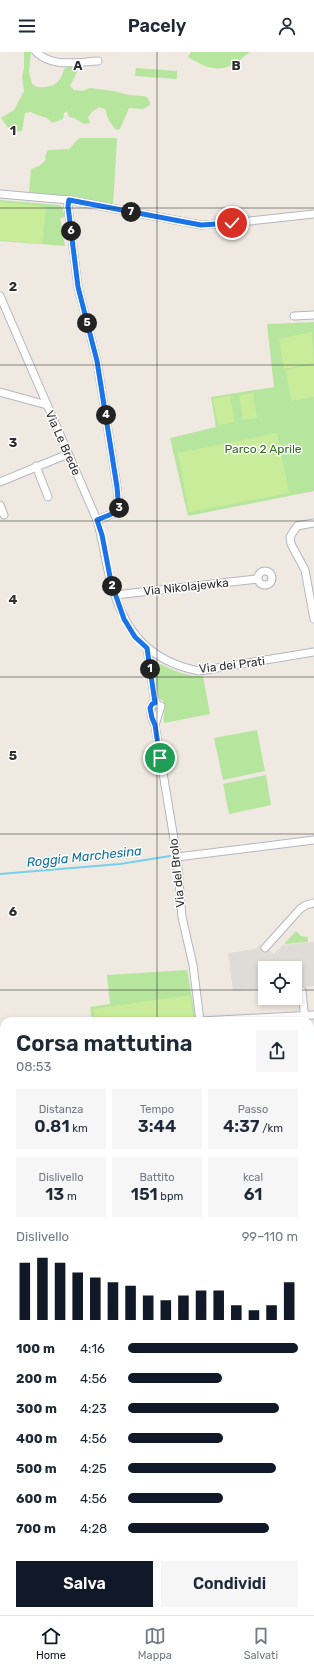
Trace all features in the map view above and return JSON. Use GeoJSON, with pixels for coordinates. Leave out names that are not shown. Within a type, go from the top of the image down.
{"type":"FeatureCollection","features":[{"type":"Feature","properties":{"kind":"street"},"geometry":{"type":"LineString","coordinates":[[36,52],[44,59],[53,62],[68,63],[98,60]]}},
{"type":"Feature","properties":{"kind":"street"},"geometry":{"type":"LineString","coordinates":[[0,194],[69,200],[201,225],[314,214]]}},
{"type":"Feature","properties":{"kind":"street"},"geometry":{"type":"LineString","coordinates":[[69,200],[68,206],[78,287],[97,361],[117,487],[119,511],[97,520]]}},
{"type":"Feature","properties":{"kind":"street","name":"Via Le Brede"},"geometry":{"type":"LineString","coordinates":[[0,296],[97,520],[115,594]]}},
{"type":"Feature","properties":{"kind":"street"},"geometry":{"type":"LineString","coordinates":[[294,316],[314,316]]}},
{"type":"Feature","properties":{"kind":"street"},"geometry":{"type":"LineString","coordinates":[[0,392],[47,406]]}},
{"type":"Feature","properties":{"kind":"street"},"geometry":{"type":"LineString","coordinates":[[0,482],[68,454]]}},
{"type":"Feature","properties":{"kind":"street"},"geometry":{"type":"LineString","coordinates":[[36,466],[48,498]]}},
{"type":"Feature","properties":{"kind":"street"},"geometry":{"type":"LineString","coordinates":[[0,505],[4,515]]}},
{"type":"Feature","properties":{"kind":"street"},"geometry":{"type":"LineString","coordinates":[[314,523],[297,526],[290,537],[291,544],[305,570],[314,619]]}},
{"type":"Feature","properties":{"kind":"street","name":"Via Nikolajewka"},"geometry":{"type":"LineString","coordinates":[[115,594],[258,579]]}},
{"type":"Feature","properties":{"kind":"street","name":"Via dei Prati"},"geometry":{"type":"LineString","coordinates":[[115,594],[124,619],[135,637],[147,648],[172,664],[199,671],[314,652]]}},
{"type":"Feature","properties":{"kind":"street","name":"Via del Brolo"},"geometry":{"type":"LineString","coordinates":[[147,648],[155,703],[161,706],[155,725],[176,857],[182,917],[193,965],[200,1017]]}},
{"type":"Feature","properties":{"kind":"street"},"geometry":{"type":"LineString","coordinates":[[176,857],[314,840]]}},
{"type":"Feature","properties":{"kind":"street"},"geometry":{"type":"LineString","coordinates":[[265,948],[300,909],[306,905],[314,903]]}},
{"type":"Feature","properties":{"kind":"street"},"geometry":{"type":"LineString","coordinates":[[302,991],[304,1017]]}},
{"type":"Feature","properties":{"kind":"green space"},"geometry":{"type":"Polygon","coordinates":[[[24,52],[31,52],[29,72],[32,84],[37,87],[52,86],[58,82],[64,69],[73,65],[79,68],[70,86],[74,90],[83,91],[90,88],[142,96],[147,97],[150,105],[143,109],[129,108],[120,129],[116,130],[109,121],[105,109],[99,107],[88,117],[90,123],[84,124],[74,118],[69,117],[67,111],[64,113],[63,119],[52,123],[45,117],[31,112],[25,113],[22,131],[15,132],[8,128],[1,118],[14,110],[24,91],[22,77],[24,68],[24,52]]]}},
{"type":"Feature","properties":{"kind":"green space"},"geometry":{"type":"Polygon","coordinates":[[[191,52],[250,52],[234,64],[227,67],[214,68],[206,66],[188,57],[191,52]]]}},
{"type":"Feature","properties":{"kind":"green space"},"geometry":{"type":"Polygon","coordinates":[[[136,68],[177,71],[177,79],[135,76],[136,68]]]}},
{"type":"Feature","properties":{"kind":"green space"},"geometry":{"type":"Polygon","coordinates":[[[79,138],[117,138],[113,205],[29,192],[31,169],[39,166],[46,160],[45,156],[48,150],[69,149],[79,138]]]}},
{"type":"Feature","properties":{"kind":"green space"},"geometry":{"type":"Polygon","coordinates":[[[0,200],[59,205],[62,207],[65,217],[60,218],[65,246],[0,241],[0,200]]]}},
{"type":"Feature","properties":{"kind":"green space"},"geometry":{"type":"Polygon","coordinates":[[[0,202],[46,207],[42,244],[0,240],[0,202]]]}},
{"type":"Feature","properties":{"kind":"green space","name":"Parco 2 Aprile"},"geometry":{"type":"Polygon","coordinates":[[[314,322],[314,491],[188,516],[170,438],[216,427],[211,397],[274,387],[267,324],[314,322]]]}},
{"type":"Feature","properties":{"kind":"green space"},"geometry":{"type":"Polygon","coordinates":[[[312,332],[314,363],[284,369],[279,339],[312,332]]]}},
{"type":"Feature","properties":{"kind":"green space"},"geometry":{"type":"Polygon","coordinates":[[[314,364],[314,397],[291,401],[286,370],[314,364]]]}},
{"type":"Feature","properties":{"kind":"green space"},"geometry":{"type":"Polygon","coordinates":[[[253,393],[257,418],[243,420],[239,396],[253,393]]]}},
{"type":"Feature","properties":{"kind":"green space"},"geometry":{"type":"Polygon","coordinates":[[[230,396],[235,422],[218,425],[213,399],[230,396]]]}},
{"type":"Feature","properties":{"kind":"green space"},"geometry":{"type":"Polygon","coordinates":[[[277,433],[289,493],[189,512],[178,453],[277,433]]]}},
{"type":"Feature","properties":{"kind":"green space"},"geometry":{"type":"Polygon","coordinates":[[[150,659],[182,673],[203,676],[210,714],[164,723],[164,703],[163,700],[157,699],[150,659]]]}},
{"type":"Feature","properties":{"kind":"green space"},"geometry":{"type":"Polygon","coordinates":[[[257,730],[265,771],[223,780],[214,738],[257,730]]]}},
{"type":"Feature","properties":{"kind":"green space"},"geometry":{"type":"Polygon","coordinates":[[[266,775],[271,805],[229,814],[223,784],[266,775]]]}},
{"type":"Feature","properties":{"kind":"green space"},"geometry":{"type":"Polygon","coordinates":[[[296,931],[301,936],[308,937],[308,942],[284,944],[296,931]]]}},
{"type":"Feature","properties":{"kind":"green space"},"geometry":{"type":"Polygon","coordinates":[[[187,970],[195,1017],[91,1017],[90,1007],[110,1004],[107,975],[187,970]]]}},
{"type":"Feature","properties":{"kind":"green space"},"geometry":{"type":"Polygon","coordinates":[[[190,995],[193,1017],[94,1017],[93,1009],[190,995]]]}},
{"type":"Feature","properties":{"kind":"shaded area"},"geometry":{"type":"Polygon","coordinates":[[[314,942],[314,986],[302,987],[302,961],[258,961],[258,989],[233,991],[228,953],[256,949],[260,944],[274,954],[283,945],[314,942]]]}},
{"type":"Feature","properties":{"kind":"waterway","name":"Roggia Marchesina"},"geometry":{"type":"LineString","coordinates":[[0,874],[120,864],[170,856]]}},
{"type":"Feature","properties":{"kind":"route"},"geometry":{"type":"LineString","coordinates":[[160,758],[155,725],[150,708],[152,704],[155,703],[147,648],[135,637],[124,619],[111,582],[102,535],[97,520],[119,511],[117,487],[97,361],[78,287],[68,206],[69,200],[201,225],[232,223]]}}]}
